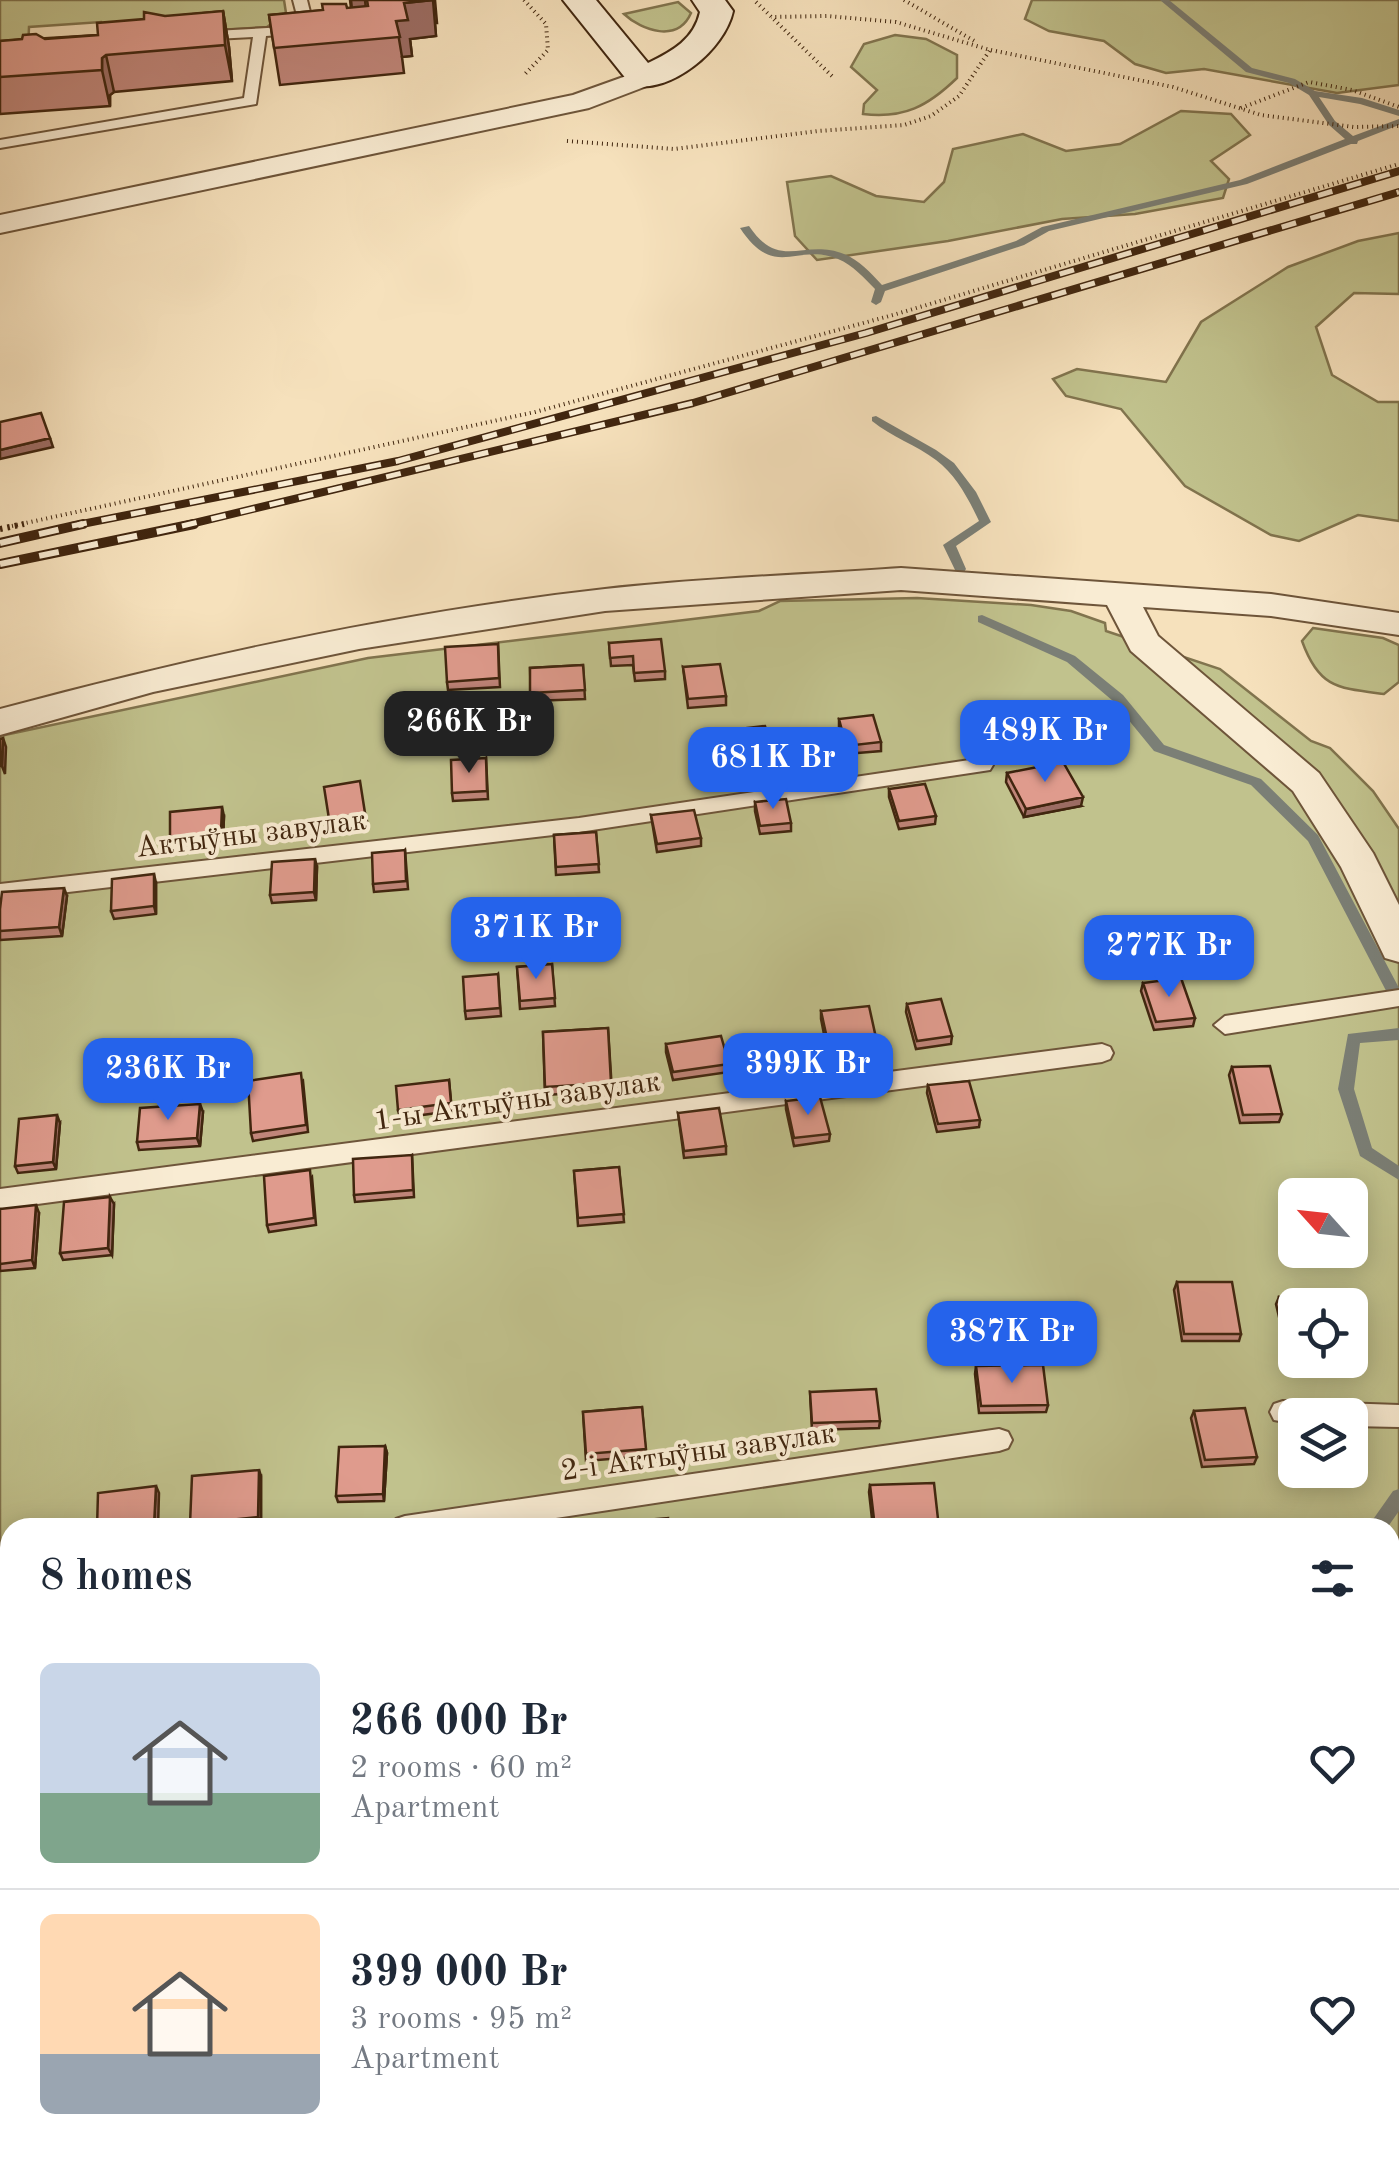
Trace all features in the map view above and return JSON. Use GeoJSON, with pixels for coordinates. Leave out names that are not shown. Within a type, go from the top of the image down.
{"type":"FeatureCollection","features":[{"type":"Feature","properties":{"kind":"street"},"geometry":{"type":"LineString","coordinates":[[579,0],[643,78]]}},
{"type":"Feature","properties":{"kind":"street"},"geometry":{"type":"LineString","coordinates":[[0,224],[580,102],[680,61],[704,42],[716,26],[717,11],[708,0]]}},
{"type":"Feature","properties":{"kind":"street"},"geometry":{"type":"LineString","coordinates":[[0,722],[153,680],[359,636],[605,600],[901,579],[1271,605],[1399,624]]}},
{"type":"Feature","properties":{"kind":"street"},"geometry":{"type":"LineString","coordinates":[[1118,592],[1144,643],[1306,782],[1359,863],[1399,947]]}},
{"type":"Feature","properties":{"kind":"lane"},"geometry":{"type":"LineString","coordinates":[[181,36],[288,31],[306,20],[300,0]]}},
{"type":"Feature","properties":{"kind":"lane"},"geometry":{"type":"LineString","coordinates":[[0,144],[251,101],[260,33]]}},
{"type":"Feature","properties":{"kind":"lane","name":"Актыўны завулак"},"geometry":{"type":"LineString","coordinates":[[0,892],[579,825],[984,766]]}},
{"type":"Feature","properties":{"kind":"lane"},"geometry":{"type":"LineString","coordinates":[[1225,1025],[1399,998]]}},
{"type":"Feature","properties":{"kind":"lane","name":"1-ы Актыўны завулак"},"geometry":{"type":"LineString","coordinates":[[0,1199],[1102,1053]]}},
{"type":"Feature","properties":{"kind":"lane"},"geometry":{"type":"LineString","coordinates":[[1368,1415],[1399,1416]]}},
{"type":"Feature","properties":{"kind":"lane","name":"2-і Актыўны завулак"},"geometry":{"type":"LineString","coordinates":[[472,1518],[999,1440]]}},
{"type":"Feature","properties":{"kind":"path"},"geometry":{"type":"LineString","coordinates":[[754,0],[834,78]]}},
{"type":"Feature","properties":{"kind":"path"},"geometry":{"type":"LineString","coordinates":[[904,0],[913,9],[990,50]]}},
{"type":"Feature","properties":{"kind":"path"},"geometry":{"type":"LineString","coordinates":[[771,17],[827,16],[896,22],[990,50],[1173,87],[1261,114],[1385,128],[1399,126]]}},
{"type":"Feature","properties":{"kind":"path"},"geometry":{"type":"LineString","coordinates":[[554,140],[642,149],[692,148],[768,135],[886,129],[928,118],[966,95],[990,50]]}},
{"type":"Feature","properties":{"kind":"path"},"geometry":{"type":"LineString","coordinates":[[1240,108],[1299,84],[1352,90],[1399,106]]}},
{"type":"Feature","properties":{"kind":"path"},"geometry":{"type":"LineString","coordinates":[[0,529],[536,412],[874,320],[1399,164]]}},
{"type":"Feature","properties":{"kind":"green space"},"geometry":{"type":"Polygon","coordinates":[[[0,0],[284,0],[286,13],[267,27],[118,36],[103,30],[101,22],[29,27],[28,50],[0,45],[0,0]]]}},
{"type":"Feature","properties":{"kind":"green space"},"geometry":{"type":"Polygon","coordinates":[[[1032,0],[1399,0],[1399,85],[1337,93],[1204,69],[1166,73],[1135,64],[1104,41],[1049,31],[1025,19],[1032,0]]]}},
{"type":"Feature","properties":{"kind":"green space"},"geometry":{"type":"Polygon","coordinates":[[[678,2],[691,13],[678,28],[669,31],[650,29],[624,14],[678,2]]]}},
{"type":"Feature","properties":{"kind":"green space"},"geometry":{"type":"Polygon","coordinates":[[[895,35],[926,39],[957,55],[957,78],[914,108],[891,114],[863,114],[864,104],[877,90],[851,67],[864,44],[895,35]]]}},
{"type":"Feature","properties":{"kind":"green space"},"geometry":{"type":"Polygon","coordinates":[[[1181,111],[1231,114],[1250,135],[1211,161],[1229,179],[1223,198],[1135,214],[1062,219],[817,260],[795,236],[787,182],[831,176],[876,196],[924,202],[944,182],[953,149],[1023,134],[1066,151],[1120,144],[1181,111]]]}},
{"type":"Feature","properties":{"kind":"green space"},"geometry":{"type":"Polygon","coordinates":[[[1399,233],[1399,294],[1354,293],[1316,327],[1332,375],[1378,402],[1399,402],[1399,521],[1358,515],[1299,541],[1271,535],[1185,486],[1121,409],[1066,396],[1053,379],[1077,369],[1166,382],[1201,322],[1288,267],[1358,241],[1399,233]]]}},
{"type":"Feature","properties":{"kind":"green space"},"geometry":{"type":"Polygon","coordinates":[[[917,598],[1031,605],[1071,611],[1105,623],[1106,631],[1220,669],[1311,741],[1330,748],[1373,791],[1399,829],[1399,1518],[0,1518],[0,736],[368,658],[759,611],[780,601],[917,598]]]}},
{"type":"Feature","properties":{"kind":"green space"},"geometry":{"type":"Polygon","coordinates":[[[1313,628],[1383,638],[1399,645],[1399,682],[1384,694],[1332,683],[1315,668],[1302,641],[1313,628]]]}},
{"type":"Feature","properties":{"kind":"building"},"geometry":{"type":"Polygon","coordinates":[[[367,0],[433,0],[404,3],[408,20],[396,21],[400,37],[274,48],[269,15],[323,10],[322,4],[368,6],[367,0]]]}},
{"type":"Feature","properties":{"kind":"building"},"geometry":{"type":"Polygon","coordinates":[[[223,11],[225,45],[106,55],[102,58],[102,70],[0,77],[0,41],[36,34],[45,39],[98,35],[97,23],[144,19],[144,12],[165,16],[223,11]]]}},
{"type":"Feature","properties":{"kind":"building"},"geometry":{"type":"Polygon","coordinates":[[[41,413],[50,438],[0,450],[0,422],[41,413]]]}},
{"type":"Feature","properties":{"kind":"building"},"geometry":{"type":"Polygon","coordinates":[[[661,639],[665,671],[634,673],[633,656],[610,658],[609,643],[661,639]]]}},
{"type":"Feature","properties":{"kind":"building"},"geometry":{"type":"Polygon","coordinates":[[[498,644],[499,678],[447,682],[445,647],[498,644]]]}},
{"type":"Feature","properties":{"kind":"building"},"geometry":{"type":"Polygon","coordinates":[[[720,664],[726,696],[688,699],[683,667],[720,664]]]}},
{"type":"Feature","properties":{"kind":"building"},"geometry":{"type":"Polygon","coordinates":[[[583,665],[585,690],[530,693],[530,668],[583,665]]]}},
{"type":"Feature","properties":{"kind":"building"},"geometry":{"type":"Polygon","coordinates":[[[873,715],[881,742],[846,746],[839,719],[873,715]]]}},
{"type":"Feature","properties":{"kind":"building"},"geometry":{"type":"Polygon","coordinates":[[[765,726],[774,758],[738,763],[730,730],[765,726]]]}},
{"type":"Feature","properties":{"kind":"building"},"geometry":{"type":"Polygon","coordinates":[[[3,738],[2,766],[0,766],[0,739],[3,738]]]}},
{"type":"Feature","properties":{"kind":"building"},"geometry":{"type":"Polygon","coordinates":[[[486,758],[487,791],[452,793],[451,760],[486,758]]]}},
{"type":"Feature","properties":{"kind":"building"},"geometry":{"type":"Polygon","coordinates":[[[1063,762],[1083,797],[1026,809],[1007,773],[1063,762]]]}},
{"type":"Feature","properties":{"kind":"building"},"geometry":{"type":"Polygon","coordinates":[[[360,781],[365,813],[329,819],[324,787],[360,781]]]}},
{"type":"Feature","properties":{"kind":"building"},"geometry":{"type":"Polygon","coordinates":[[[925,784],[936,816],[899,821],[889,789],[925,784]]]}},
{"type":"Feature","properties":{"kind":"building"},"geometry":{"type":"Polygon","coordinates":[[[786,799],[791,823],[760,826],[755,802],[786,799]]]}},
{"type":"Feature","properties":{"kind":"building"},"geometry":{"type":"Polygon","coordinates":[[[222,807],[221,832],[170,837],[170,812],[222,807]]]}},
{"type":"Feature","properties":{"kind":"building"},"geometry":{"type":"Polygon","coordinates":[[[694,810],[701,838],[657,844],[651,815],[694,810]]]}},
{"type":"Feature","properties":{"kind":"building"},"geometry":{"type":"Polygon","coordinates":[[[596,832],[599,864],[556,867],[554,835],[596,832]]]}},
{"type":"Feature","properties":{"kind":"building"},"geometry":{"type":"Polygon","coordinates":[[[405,850],[406,881],[373,884],[372,853],[405,850]]]}},
{"type":"Feature","properties":{"kind":"building"},"geometry":{"type":"Polygon","coordinates":[[[315,859],[314,892],[270,895],[272,862],[315,859]]]}},
{"type":"Feature","properties":{"kind":"building"},"geometry":{"type":"Polygon","coordinates":[[[154,874],[154,906],[111,911],[112,879],[154,874]]]}},
{"type":"Feature","properties":{"kind":"building"},"geometry":{"type":"Polygon","coordinates":[[[64,888],[59,927],[0,931],[2,892],[64,888]]]}},
{"type":"Feature","properties":{"kind":"building"},"geometry":{"type":"Polygon","coordinates":[[[552,964],[555,998],[520,1001],[517,967],[552,964]]]}},
{"type":"Feature","properties":{"kind":"building"},"geometry":{"type":"Polygon","coordinates":[[[498,974],[500,1008],[465,1011],[463,977],[498,974]]]}},
{"type":"Feature","properties":{"kind":"building"},"geometry":{"type":"Polygon","coordinates":[[[1181,978],[1195,1018],[1156,1022],[1143,983],[1181,978]]]}},
{"type":"Feature","properties":{"kind":"building"},"geometry":{"type":"Polygon","coordinates":[[[941,999],[952,1036],[917,1041],[907,1004],[941,999]]]}},
{"type":"Feature","properties":{"kind":"building"},"geometry":{"type":"Polygon","coordinates":[[[869,1006],[878,1047],[830,1052],[821,1011],[869,1006]]]}},
{"type":"Feature","properties":{"kind":"building"},"geometry":{"type":"Polygon","coordinates":[[[608,1028],[611,1083],[545,1087],[543,1032],[608,1028]]]}},
{"type":"Feature","properties":{"kind":"building"},"geometry":{"type":"Polygon","coordinates":[[[721,1036],[729,1064],[673,1072],[666,1044],[721,1036]]]}},
{"type":"Feature","properties":{"kind":"building"},"geometry":{"type":"Polygon","coordinates":[[[1270,1066],[1282,1114],[1243,1115],[1232,1067],[1270,1066]]]}},
{"type":"Feature","properties":{"kind":"building"},"geometry":{"type":"Polygon","coordinates":[[[301,1073],[306,1125],[251,1133],[248,1081],[301,1073]]]}},
{"type":"Feature","properties":{"kind":"building"},"geometry":{"type":"Polygon","coordinates":[[[449,1080],[451,1103],[398,1110],[396,1086],[449,1080]]]}},
{"type":"Feature","properties":{"kind":"building"},"geometry":{"type":"Polygon","coordinates":[[[969,1081],[980,1120],[938,1124],[928,1085],[969,1081]]]}},
{"type":"Feature","properties":{"kind":"building"},"geometry":{"type":"Polygon","coordinates":[[[820,1097],[830,1134],[794,1138],[786,1101],[820,1097]]]}},
{"type":"Feature","properties":{"kind":"building"},"geometry":{"type":"Polygon","coordinates":[[[200,1104],[197,1138],[137,1142],[140,1108],[200,1104]]]}},
{"type":"Feature","properties":{"kind":"building"},"geometry":{"type":"Polygon","coordinates":[[[719,1108],[726,1146],[684,1151],[678,1113],[719,1108]]]}},
{"type":"Feature","properties":{"kind":"building"},"geometry":{"type":"Polygon","coordinates":[[[57,1115],[53,1162],[15,1166],[19,1119],[57,1115]]]}},
{"type":"Feature","properties":{"kind":"building"},"geometry":{"type":"Polygon","coordinates":[[[412,1155],[413,1190],[354,1195],[353,1159],[412,1155]]]}},
{"type":"Feature","properties":{"kind":"building"},"geometry":{"type":"Polygon","coordinates":[[[619,1167],[624,1214],[578,1218],[574,1171],[619,1167]]]}},
{"type":"Feature","properties":{"kind":"building"},"geometry":{"type":"Polygon","coordinates":[[[310,1170],[314,1218],[267,1225],[264,1176],[310,1170]]]}},
{"type":"Feature","properties":{"kind":"building"},"geometry":{"type":"Polygon","coordinates":[[[110,1197],[108,1248],[60,1253],[64,1202],[110,1197]]]}},
{"type":"Feature","properties":{"kind":"building"},"geometry":{"type":"Polygon","coordinates":[[[36,1205],[32,1260],[0,1264],[0,1209],[36,1205]]]}},
{"type":"Feature","properties":{"kind":"building"},"geometry":{"type":"Polygon","coordinates":[[[1177,1282],[1232,1282],[1241,1334],[1184,1334],[1177,1282]]]}},
{"type":"Feature","properties":{"kind":"building"},"geometry":{"type":"Polygon","coordinates":[[[1043,1365],[1048,1405],[981,1406],[976,1366],[1043,1365]]]}},
{"type":"Feature","properties":{"kind":"building"},"geometry":{"type":"Polygon","coordinates":[[[876,1389],[880,1421],[812,1423],[810,1392],[876,1389]]]}},
{"type":"Feature","properties":{"kind":"building"},"geometry":{"type":"Polygon","coordinates":[[[642,1407],[646,1449],[586,1454],[583,1412],[642,1407]]]}},
{"type":"Feature","properties":{"kind":"building"},"geometry":{"type":"Polygon","coordinates":[[[1245,1408],[1257,1457],[1205,1460],[1194,1411],[1245,1408]]]}},
{"type":"Feature","properties":{"kind":"building"},"geometry":{"type":"Polygon","coordinates":[[[385,1446],[383,1494],[336,1496],[339,1447],[385,1446]]]}},
{"type":"Feature","properties":{"kind":"building"},"geometry":{"type":"Polygon","coordinates":[[[259,1470],[258,1517],[190,1518],[192,1476],[259,1470]]]}},
{"type":"Feature","properties":{"kind":"building"},"geometry":{"type":"Polygon","coordinates":[[[934,1483],[938,1518],[874,1518],[870,1485],[934,1483]]]}},
{"type":"Feature","properties":{"kind":"building"},"geometry":{"type":"Polygon","coordinates":[[[156,1486],[154,1518],[97,1518],[98,1493],[156,1486]]]}},
{"type":"Feature","properties":{"kind":"waterway"},"geometry":{"type":"LineString","coordinates":[[1164,0],[1249,70],[1292,81],[1312,93]]}},
{"type":"Feature","properties":{"kind":"waterway"},"geometry":{"type":"LineString","coordinates":[[1312,93],[1362,101],[1399,113]]}},
{"type":"Feature","properties":{"kind":"waterway"},"geometry":{"type":"LineString","coordinates":[[1312,93],[1332,123],[1352,140]]}},
{"type":"Feature","properties":{"kind":"waterway"},"geometry":{"type":"LineString","coordinates":[[1352,140],[1399,122]]}},
{"type":"Feature","properties":{"kind":"waterway"},"geometry":{"type":"LineString","coordinates":[[880,289],[1020,243],[1046,229],[1243,182],[1352,140]]}},
{"type":"Feature","properties":{"kind":"waterway"},"geometry":{"type":"LineString","coordinates":[[745,228],[754,242],[775,254],[837,255],[860,269],[880,289]]}},
{"type":"Feature","properties":{"kind":"waterway"},"geometry":{"type":"LineString","coordinates":[[876,302],[880,289]]}},
{"type":"Feature","properties":{"kind":"waterway"},"geometry":{"type":"LineString","coordinates":[[876,419],[941,458],[970,492],[985,522],[949,545],[960,569]]}},
{"type":"Feature","properties":{"kind":"waterway"},"geometry":{"type":"LineString","coordinates":[[982,619],[1071,659],[1118,698],[1159,748],[1256,782],[1313,838],[1399,1002]]}},
{"type":"Feature","properties":{"kind":"waterway"},"geometry":{"type":"LineString","coordinates":[[1399,1034],[1353,1038],[1346,1089],[1365,1152],[1399,1174]]}},
{"type":"Feature","properties":{"kind":"waterway"},"geometry":{"type":"LineString","coordinates":[[1383,1518],[1399,1497]]}},
{"type":"Feature","properties":{"kind":"railway"},"geometry":{"type":"LineString","coordinates":[[72,526],[398,461],[866,333],[1399,171]]}},
{"type":"Feature","properties":{"kind":"railway"},"geometry":{"type":"LineString","coordinates":[[182,526],[693,403],[1399,192]]}},
{"type":"Feature","properties":{"kind":"railway"},"geometry":{"type":"LineString","coordinates":[[0,543],[83,524]]}},
{"type":"Feature","properties":{"kind":"railway"},"geometry":{"type":"LineString","coordinates":[[0,564],[194,524]]}}]}
